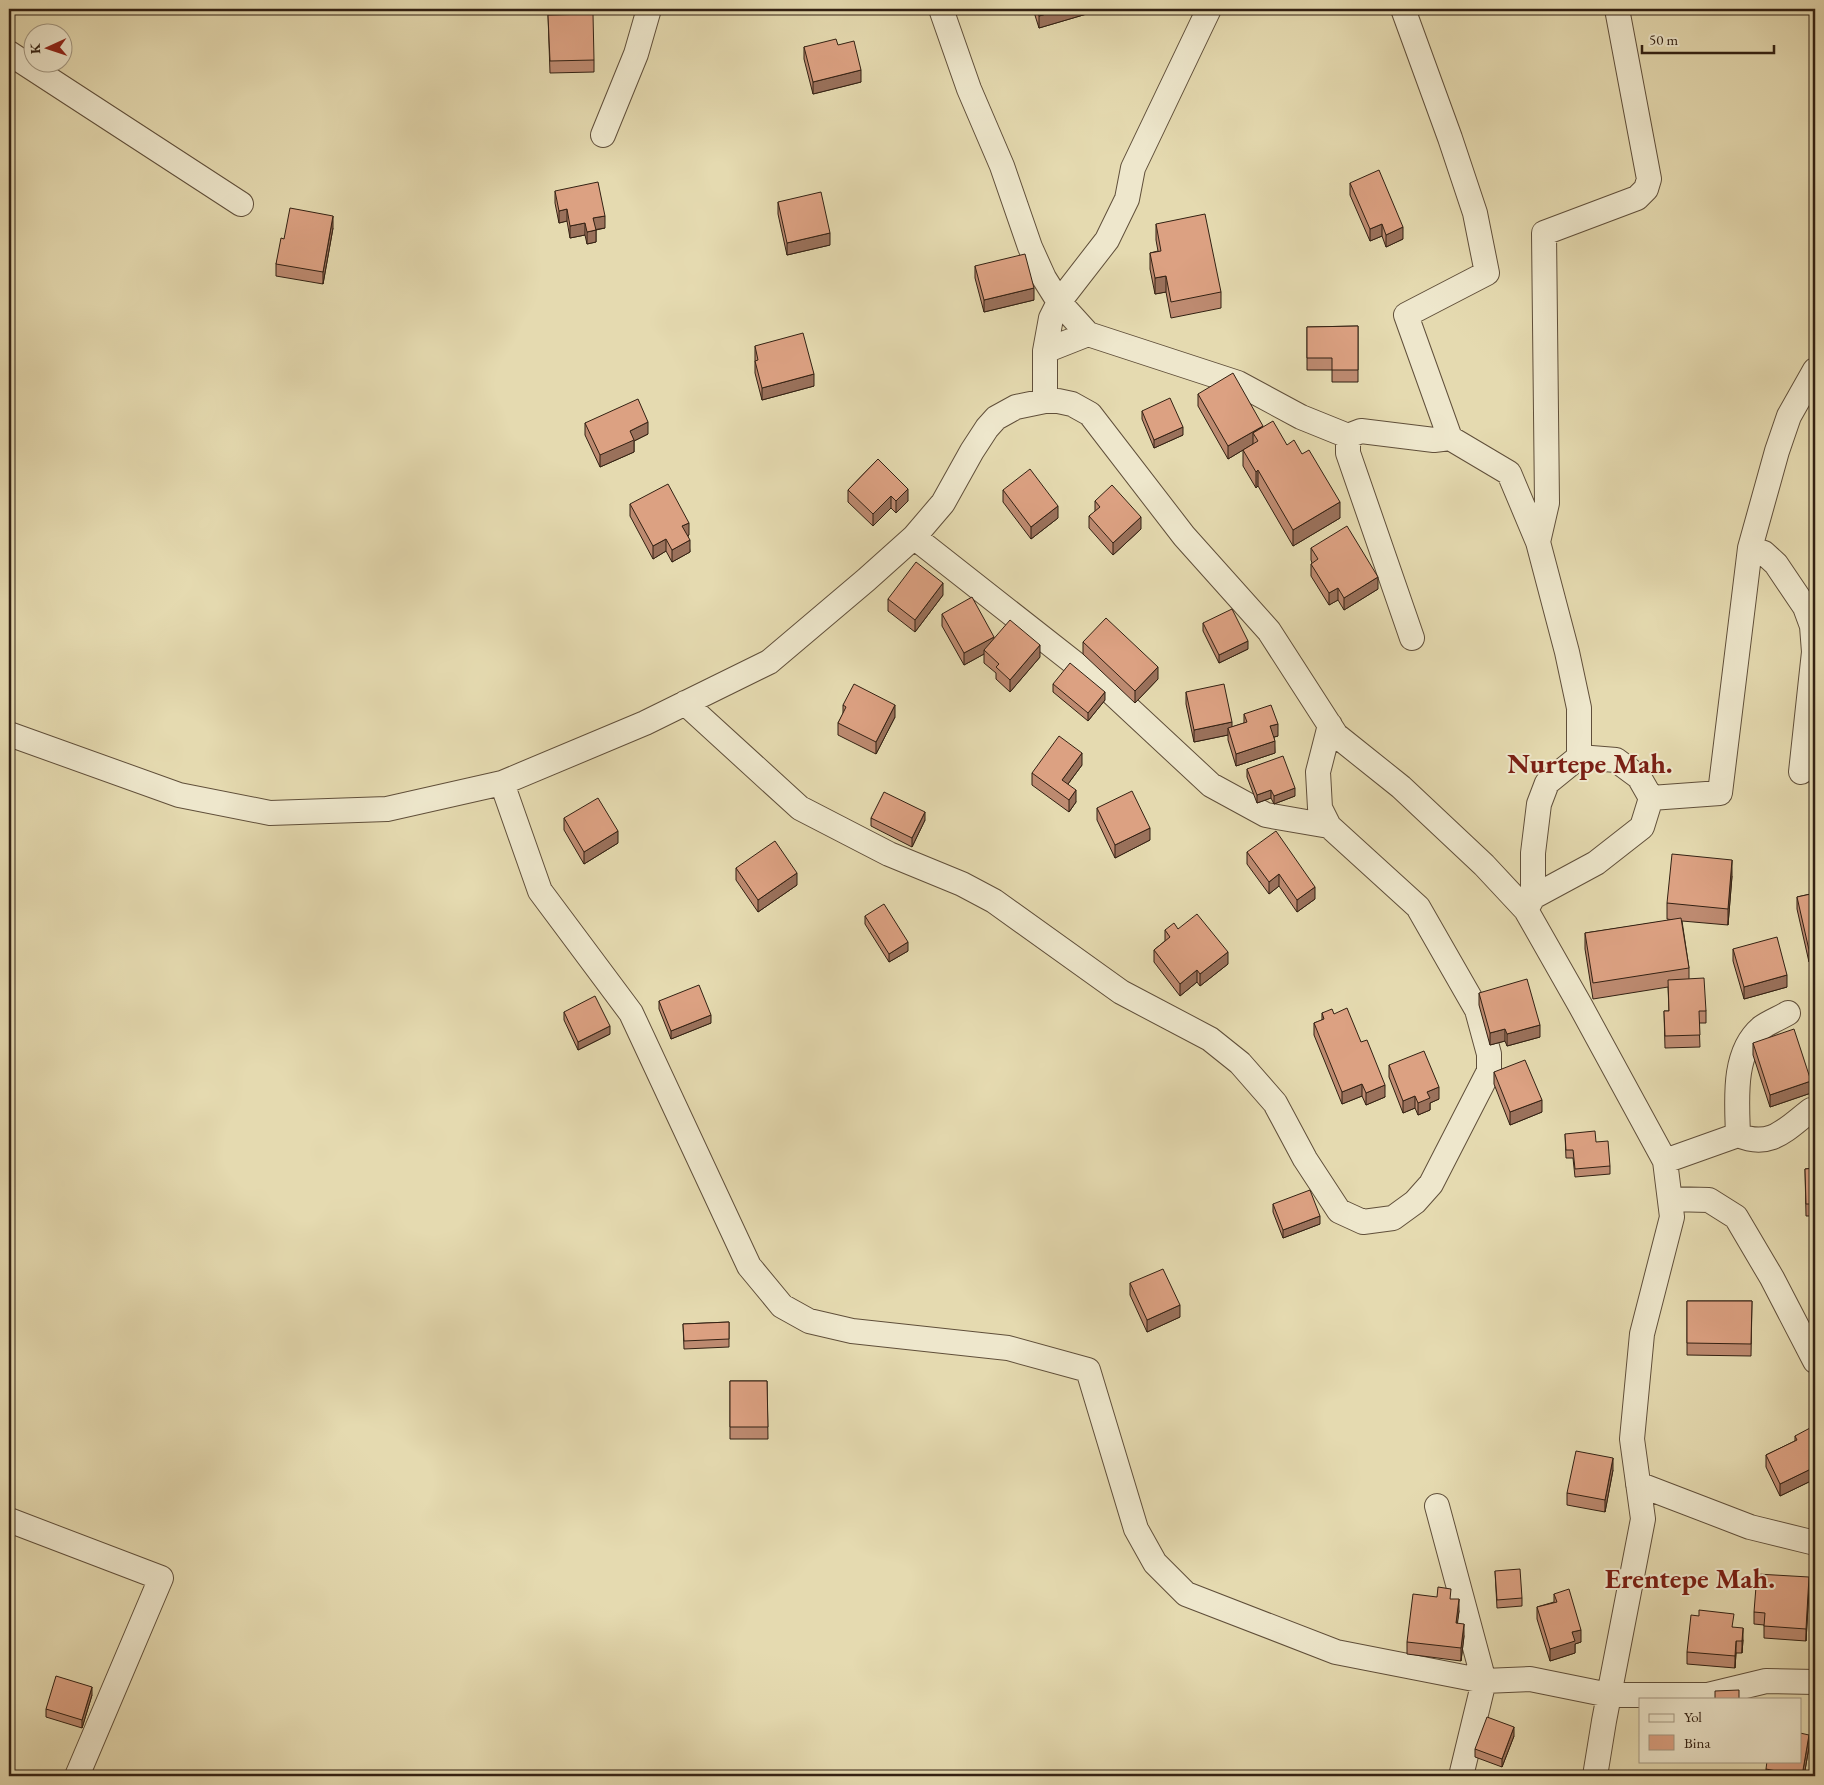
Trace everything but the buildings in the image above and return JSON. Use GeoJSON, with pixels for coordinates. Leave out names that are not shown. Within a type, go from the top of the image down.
{"type":"FeatureCollection","features":[{"type":"Feature","properties":{"kind":"street"},"geometry":{"type":"LineString","coordinates":[[603,135],[636,54],[649,9]]}},
{"type":"Feature","properties":{"kind":"street"},"geometry":{"type":"LineString","coordinates":[[941,9],[969,89],[1002,166],[1030,247],[1044,278],[1059,302],[1088,334],[1238,383],[1301,417],[1348,436],[1361,431],[1434,440],[1450,438],[1509,473],[1538,542],[1567,652],[1579,708],[1579,757]]}},
{"type":"Feature","properties":{"kind":"street"},"geometry":{"type":"LineString","coordinates":[[1045,401],[1045,351],[1051,318],[1059,302],[1108,240],[1127,199],[1133,168],[1209,9]]}},
{"type":"Feature","properties":{"kind":"street"},"geometry":{"type":"LineString","coordinates":[[1403,9],[1475,213],[1487,273],[1406,315],[1450,438]]}},
{"type":"Feature","properties":{"kind":"street"},"geometry":{"type":"LineString","coordinates":[[1538,542],[1547,503],[1544,233],[1637,198],[1646,189],[1649,179],[1617,9]]}},
{"type":"Feature","properties":{"kind":"street"},"geometry":{"type":"LineString","coordinates":[[9,53],[241,204]]}},
{"type":"Feature","properties":{"kind":"street"},"geometry":{"type":"LineString","coordinates":[[1045,351],[1088,334]]}},
{"type":"Feature","properties":{"kind":"street"},"geometry":{"type":"LineString","coordinates":[[1651,798],[1720,793],[1750,548],[1777,451],[1789,416],[1815,370]]}},
{"type":"Feature","properties":{"kind":"street"},"geometry":{"type":"LineString","coordinates":[[9,734],[179,795],[270,813],[387,809],[502,783],[645,723],[769,662],[914,537],[943,503],[972,451],[996,418],[1016,407],[1045,401],[1072,404],[1090,414],[1184,536],[1269,631],[1336,735],[1401,787],[1477,858],[1530,904],[1665,1161],[1672,1218],[1642,1334],[1632,1439],[1643,1519],[1595,1776]]}},
{"type":"Feature","properties":{"kind":"street"},"geometry":{"type":"LineString","coordinates":[[1348,436],[1348,453],[1412,638]]}},
{"type":"Feature","properties":{"kind":"street"},"geometry":{"type":"LineString","coordinates":[[914,537],[1110,691],[1211,785],[1266,814],[1329,826]]}},
{"type":"Feature","properties":{"kind":"street"},"geometry":{"type":"LineString","coordinates":[[1750,548],[1764,553],[1776,564],[1805,606],[1812,626],[1814,652],[1801,772]]}},
{"type":"Feature","properties":{"kind":"street"},"geometry":{"type":"LineString","coordinates":[[685,704],[800,808],[889,854],[962,884],[994,901],[1121,992],[1210,1039],[1240,1063],[1275,1102],[1305,1159],[1339,1211],[1363,1222],[1393,1218],[1415,1202],[1431,1184],[1489,1071],[1489,1054],[1477,1010],[1418,907],[1329,826],[1320,808],[1318,772],[1330,725]]}},
{"type":"Feature","properties":{"kind":"street"},"geometry":{"type":"LineString","coordinates":[[1579,757],[1616,760],[1639,777],[1651,798],[1642,827],[1596,863],[1530,904],[1533,853],[1539,804],[1547,783],[1579,757]]}},
{"type":"Feature","properties":{"kind":"street"},"geometry":{"type":"LineString","coordinates":[[502,783],[540,891],[630,1013],[749,1266],[782,1306],[809,1321],[852,1331],[1008,1348],[1088,1370],[1136,1529],[1155,1563],[1186,1594],[1336,1652],[1484,1681],[1530,1679],[1609,1695],[1708,1695],[1766,1680],[1815,1682]]}},
{"type":"Feature","properties":{"kind":"street"},"geometry":{"type":"LineString","coordinates":[[1738,1135],[1738,1085],[1742,1061],[1753,1038],[1761,1028],[1788,1013]]}},
{"type":"Feature","properties":{"kind":"street"},"geometry":{"type":"LineString","coordinates":[[1665,1161],[1738,1135],[1763,1141],[1776,1137],[1811,1110]]}},
{"type":"Feature","properties":{"kind":"street"},"geometry":{"type":"LineString","coordinates":[[1670,1199],[1709,1200],[1736,1217],[1772,1278],[1815,1361]]}},
{"type":"Feature","properties":{"kind":"street"},"geometry":{"type":"LineString","coordinates":[[1638,1484],[1750,1527],[1815,1543]]}},
{"type":"Feature","properties":{"kind":"street"},"geometry":{"type":"LineString","coordinates":[[1438,1506],[1484,1681],[1461,1776]]}},
{"type":"Feature","properties":{"kind":"street"},"geometry":{"type":"LineString","coordinates":[[9,1520],[161,1578],[77,1776]]}},
{"type":"Feature","properties":{"kind":"district","name":"Nurtepe Mah."},"geometry":{"type":"Point","coordinates":[1590,763]}},
{"type":"Feature","properties":{"kind":"district","name":"Erentepe Mah."},"geometry":{"type":"Point","coordinates":[1690,1578]}}]}
